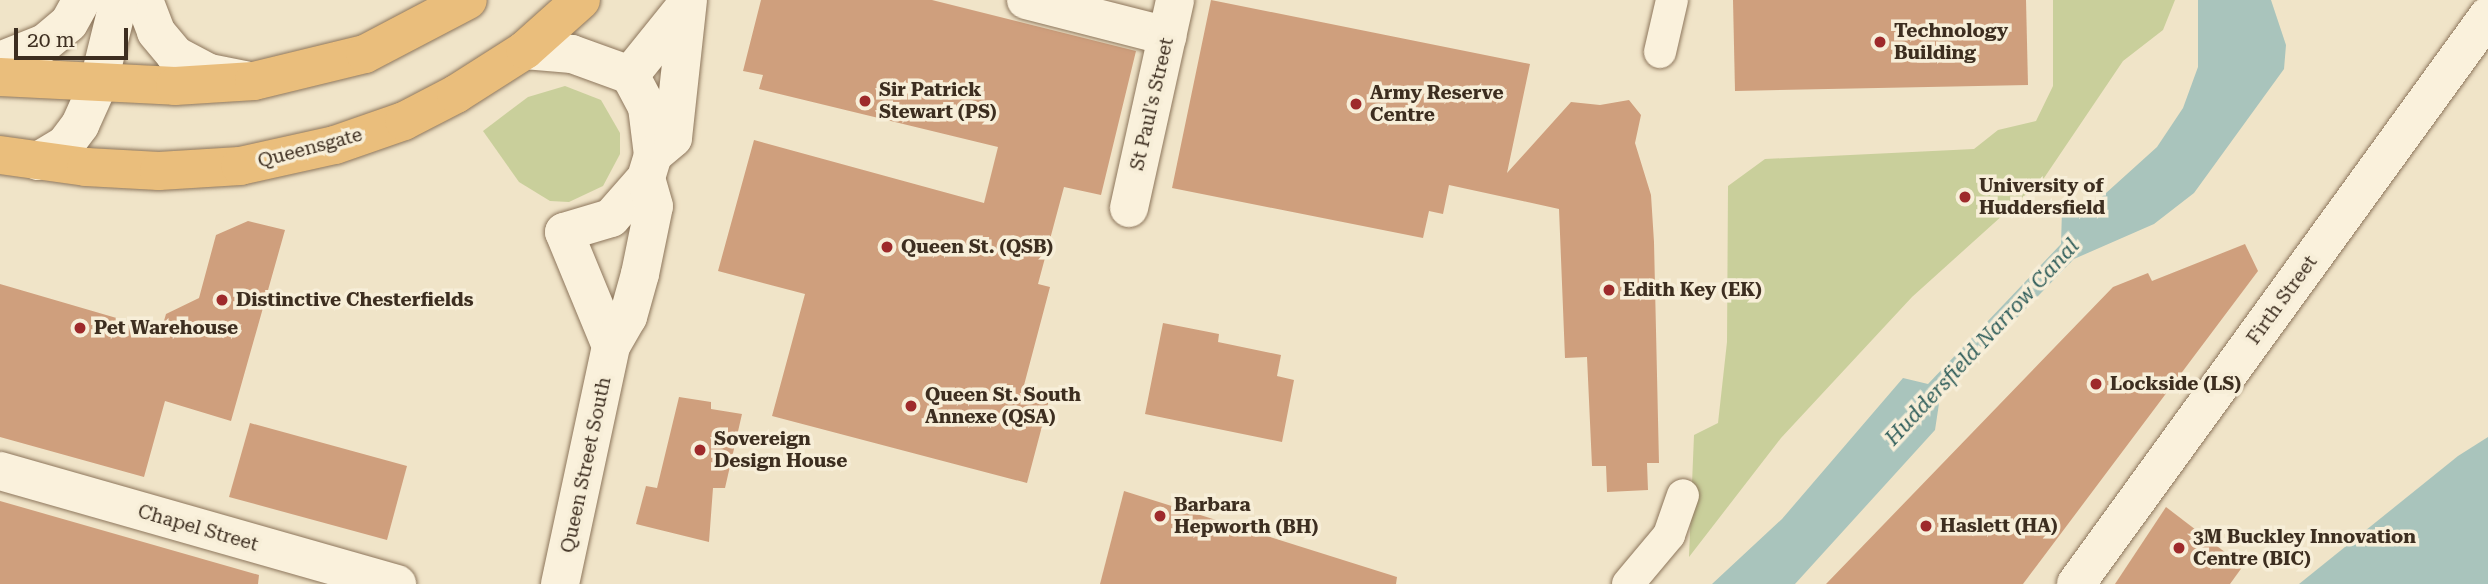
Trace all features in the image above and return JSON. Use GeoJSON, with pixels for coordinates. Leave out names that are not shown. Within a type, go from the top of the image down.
{"type":"FeatureCollection","features":[{"type":"Feature","properties":{"kind":"highway"},"geometry":{"type":"LineString","coordinates":[[0,77],[98,85],[254,81],[365,54],[468,0]]}},
{"type":"Feature","properties":{"kind":"highway","name":"Queensgate"},"geometry":{"type":"LineString","coordinates":[[0,155],[38,161],[159,171],[275,160],[404,121],[525,50],[581,0]]}},
{"type":"Feature","properties":{"kind":"street"},"geometry":{"type":"LineString","coordinates":[[0,61],[45,43],[69,23],[82,0]]}},
{"type":"Feature","properties":{"kind":"street"},"geometry":{"type":"LineString","coordinates":[[38,161],[65,145],[98,85],[119,0]]}},
{"type":"Feature","properties":{"kind":"street"},"geometry":{"type":"LineString","coordinates":[[144,0],[156,32],[175,55],[209,73],[254,81]]}},
{"type":"Feature","properties":{"kind":"street"},"geometry":{"type":"LineString","coordinates":[[1026,0],[1171,18]]}},
{"type":"Feature","properties":{"kind":"street"},"geometry":{"type":"LineString","coordinates":[[1660,52],[1672,0]]}},
{"type":"Feature","properties":{"kind":"street"},"geometry":{"type":"LineString","coordinates":[[525,50],[572,54],[630,75],[687,2]]}},
{"type":"Feature","properties":{"kind":"street"},"geometry":{"type":"LineString","coordinates":[[620,331],[564,232],[611,218],[673,138],[687,2]]}},
{"type":"Feature","properties":{"kind":"street","name":"Firth Street"},"geometry":{"type":"LineString","coordinates":[[2076,584],[2488,16]]}},
{"type":"Feature","properties":{"kind":"street","name":"St Paul's Street"},"geometry":{"type":"LineString","coordinates":[[1129,208],[1171,18]]}},
{"type":"Feature","properties":{"kind":"street","name":"Queen Street South"},"geometry":{"type":"LineString","coordinates":[[560,584],[620,331],[653,206],[647,107],[630,75]]}},
{"type":"Feature","properties":{"kind":"street","name":"Queen Street South"},"geometry":{"type":"LineString","coordinates":[[611,218],[628,271],[620,331]]}},
{"type":"Feature","properties":{"kind":"street","name":"Chapel Street"},"geometry":{"type":"LineString","coordinates":[[0,471],[397,584]]}},
{"type":"Feature","properties":{"kind":"street"},"geometry":{"type":"LineString","coordinates":[[1628,584],[1650,564],[1669,535],[1683,495]]}},
{"type":"Feature","properties":{"kind":"green space"},"geometry":{"type":"Polygon","coordinates":[[[2053,0],[2175,0],[2163,30],[2123,61],[2044,178],[1912,297],[1781,438],[1689,557],[1694,435],[1718,423],[1727,342],[1728,186],[1765,159],[1974,149],[1998,130],[2036,121],[2053,86],[2053,0]]]}},
{"type":"Feature","properties":{"kind":"green space"},"geometry":{"type":"Polygon","coordinates":[[[565,86],[601,100],[620,133],[620,154],[603,186],[569,202],[550,201],[519,182],[483,131],[528,97],[565,86]]]}},
{"type":"Feature","properties":{"kind":"water","name":"Huddersfield Narrow Canal"},"geometry":{"type":"Polygon","coordinates":[[[2198,0],[2271,0],[2286,45],[2284,69],[2194,193],[2154,224],[2074,259],[1940,397],[1935,430],[1795,584],[1712,584],[1782,519],[1903,378],[1928,384],[2061,244],[2062,210],[2085,212],[2157,147],[2183,108],[2198,67],[2198,0]]]}},
{"type":"Feature","properties":{"kind":"water"},"geometry":{"type":"Polygon","coordinates":[[[2488,437],[2488,584],[2299,584],[2458,456],[2488,437]]]}},
{"type":"Feature","properties":{"kind":"building"},"geometry":{"type":"Polygon","coordinates":[[[761,0],[932,0],[1136,51],[1101,195],[1064,187],[1038,284],[1050,287],[1023,389],[1050,396],[1027,483],[772,416],[805,294],[718,271],[754,140],[984,203],[998,147],[759,89],[763,75],[743,71],[761,0]]]}},
{"type":"Feature","properties":{"kind":"building","name":"Army Reserve Centre"},"geometry":{"type":"Polygon","coordinates":[[[1211,0],[1530,64],[1507,173],[1571,102],[1600,105],[1629,100],[1641,115],[1635,143],[1651,195],[1654,242],[1659,463],[1647,463],[1648,490],[1607,492],[1606,466],[1592,466],[1587,357],[1565,358],[1559,209],[1449,185],[1443,214],[1429,211],[1423,238],[1172,188],[1211,0]]]}},
{"type":"Feature","properties":{"kind":"building","name":"Technology Building"},"geometry":{"type":"Polygon","coordinates":[[[1733,0],[2026,0],[2028,85],[1735,91],[1733,0]]]}},
{"type":"Feature","properties":{"kind":"building"},"geometry":{"type":"Polygon","coordinates":[[[248,221],[285,230],[231,421],[165,401],[144,477],[0,437],[0,284],[161,331],[166,314],[199,298],[216,235],[248,221]]]}},
{"type":"Feature","properties":{"kind":"building","name":"Lockside (LS)"},"geometry":{"type":"Polygon","coordinates":[[[2245,244],[2258,271],[2023,584],[1826,584],[2113,287],[2148,273],[2152,281],[2245,244]]]}},
{"type":"Feature","properties":{"kind":"building"},"geometry":{"type":"Polygon","coordinates":[[[1163,323],[1219,334],[1218,342],[1281,355],[1277,376],[1294,380],[1282,442],[1145,414],[1163,323]]]}},
{"type":"Feature","properties":{"kind":"building","name":"Sovereign Design House"},"geometry":{"type":"Polygon","coordinates":[[[679,397],[711,402],[711,409],[742,414],[725,488],[713,488],[709,542],[636,524],[646,486],[657,488],[679,397]]]}},
{"type":"Feature","properties":{"kind":"building"},"geometry":{"type":"Polygon","coordinates":[[[250,423],[407,466],[387,540],[229,497],[250,423]]]}},
{"type":"Feature","properties":{"kind":"building","name":"Barbara Hepworth (BH)"},"geometry":{"type":"Polygon","coordinates":[[[1124,491],[1397,577],[1396,584],[1100,584],[1124,491]]]}},
{"type":"Feature","properties":{"kind":"building"},"geometry":{"type":"Polygon","coordinates":[[[0,501],[259,575],[258,584],[0,584],[0,501]]]}},
{"type":"Feature","properties":{"kind":"building","name":"3M Buckley Innovation Centre (BIC)"},"geometry":{"type":"Polygon","coordinates":[[[2166,507],[2243,566],[2230,584],[2115,584],[2166,507]]]}},
{"type":"Feature","properties":{"kind":"place","name":"Technology Building"},"geometry":{"type":"Point","coordinates":[1880,42]}},
{"type":"Feature","properties":{"kind":"place","name":"Sir Patrick Stewart (PS)"},"geometry":{"type":"Point","coordinates":[865,101]}},
{"type":"Feature","properties":{"kind":"place","name":"Army Reserve Centre"},"geometry":{"type":"Point","coordinates":[1356,104]}},
{"type":"Feature","properties":{"kind":"place","name":"University of Huddersfield"},"geometry":{"type":"Point","coordinates":[1965,197]}},
{"type":"Feature","properties":{"kind":"place","name":"Queen St. (QSB)"},"geometry":{"type":"Point","coordinates":[887,247]}},
{"type":"Feature","properties":{"kind":"place","name":"Edith Key (EK)"},"geometry":{"type":"Point","coordinates":[1609,290]}},
{"type":"Feature","properties":{"kind":"place","name":"Distinctive Chesterfields"},"geometry":{"type":"Point","coordinates":[222,300]}},
{"type":"Feature","properties":{"kind":"place","name":"Pet Warehouse"},"geometry":{"type":"Point","coordinates":[80,328]}},
{"type":"Feature","properties":{"kind":"place","name":"Lockside (LS)"},"geometry":{"type":"Point","coordinates":[2096,384]}},
{"type":"Feature","properties":{"kind":"place","name":"Queen St. South Annexe (QSA)"},"geometry":{"type":"Point","coordinates":[911,406]}},
{"type":"Feature","properties":{"kind":"place","name":"Sovereign Design House"},"geometry":{"type":"Point","coordinates":[700,450]}},
{"type":"Feature","properties":{"kind":"place","name":"Barbara Hepworth (BH)"},"geometry":{"type":"Point","coordinates":[1160,516]}},
{"type":"Feature","properties":{"kind":"place","name":"Haslett (HA)"},"geometry":{"type":"Point","coordinates":[1926,526]}},
{"type":"Feature","properties":{"kind":"place","name":"3M Buckley Innovation Centre (BIC)"},"geometry":{"type":"Point","coordinates":[2179,548]}}]}
